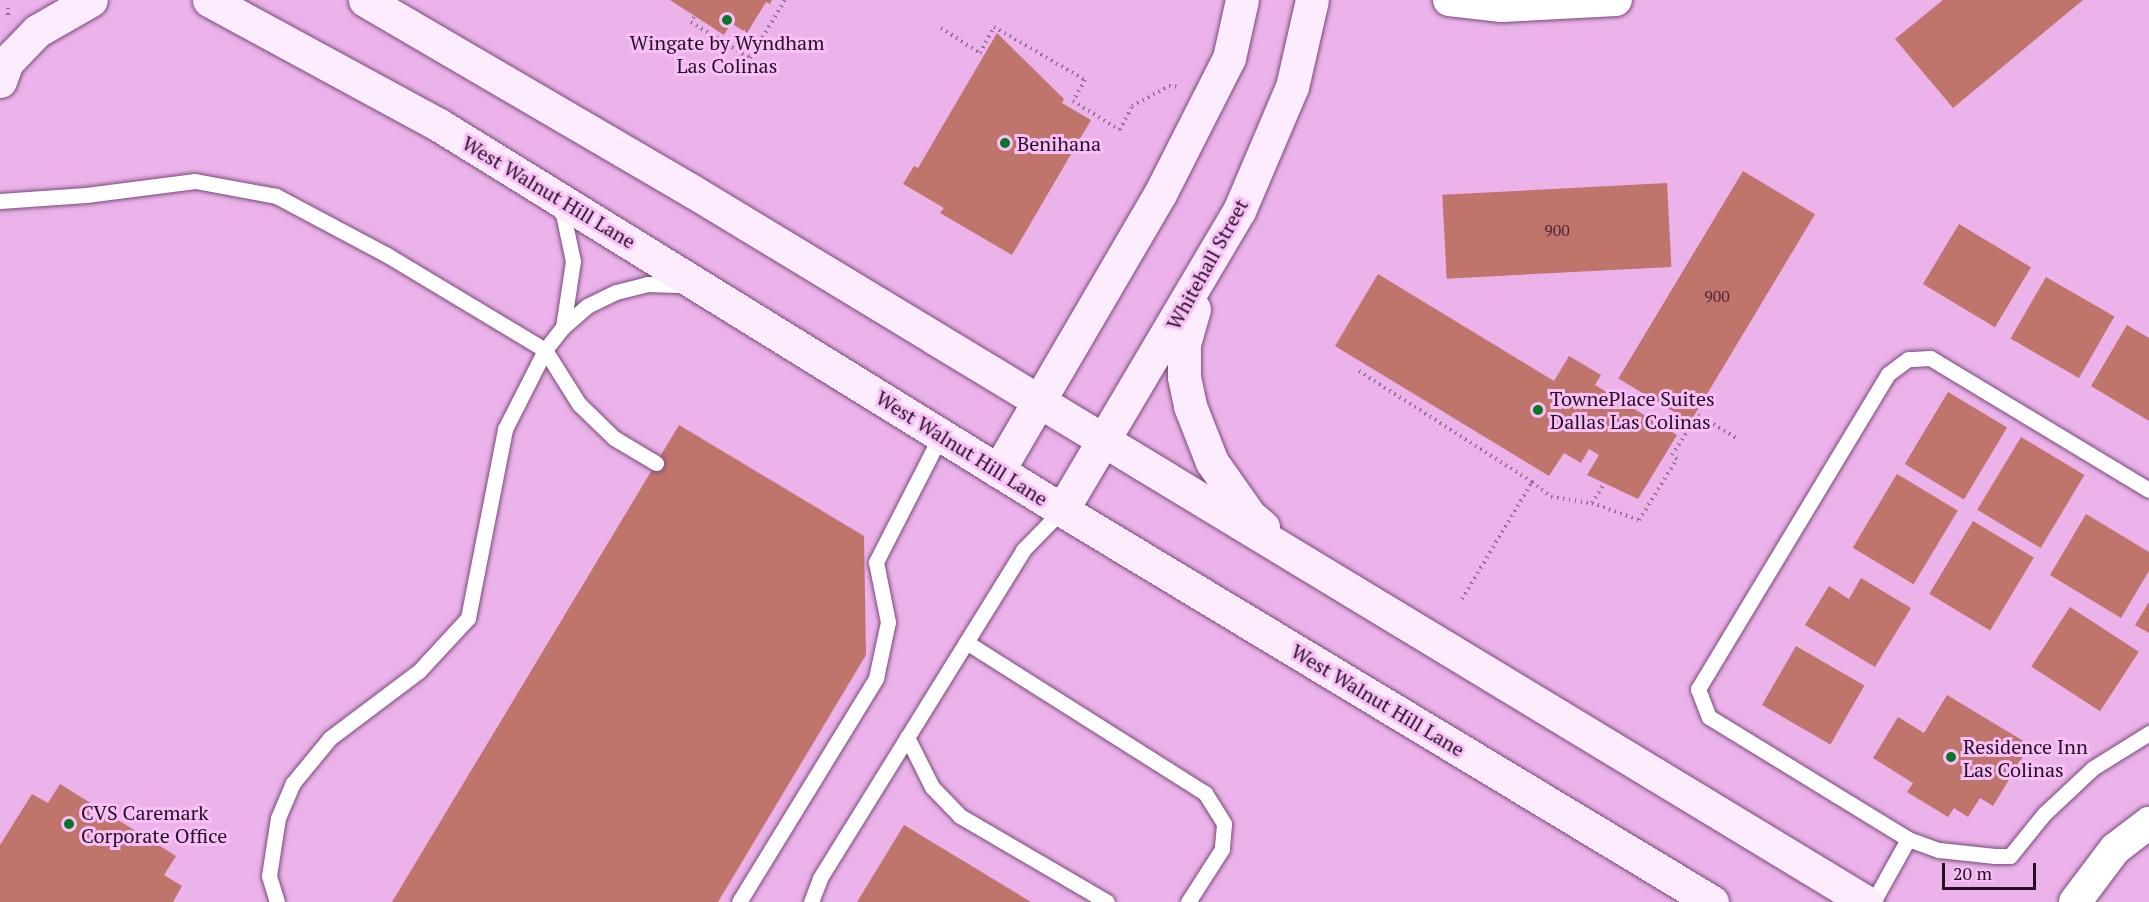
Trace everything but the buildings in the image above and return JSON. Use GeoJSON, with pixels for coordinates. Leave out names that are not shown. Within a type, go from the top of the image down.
{"type":"FeatureCollection","features":[{"type":"Feature","properties":{"kind":"main road"},"geometry":{"type":"LineString","coordinates":[[0,81],[7,62],[37,31],[91,0]]}},
{"type":"Feature","properties":{"kind":"main road","name":"West Walnut Hill Lane"},"geometry":{"type":"LineString","coordinates":[[209,0],[276,33],[521,174],[998,471],[1712,902]]}},
{"type":"Feature","properties":{"kind":"main road"},"geometry":{"type":"LineString","coordinates":[[365,0],[692,191],[1104,443],[1866,902]]}},
{"type":"Feature","properties":{"kind":"main road"},"geometry":{"type":"LineString","coordinates":[[998,471],[1171,173],[1229,58],[1242,0]]}},
{"type":"Feature","properties":{"kind":"main road","name":"Whitehall Street"},"geometry":{"type":"LineString","coordinates":[[1062,510],[1104,443],[1239,211],[1292,87],[1312,0]]}},
{"type":"Feature","properties":{"kind":"main road"},"geometry":{"type":"LineString","coordinates":[[1204,272],[1184,344],[1184,377],[1190,406],[1212,462],[1250,516],[1300,560]]}},
{"type":"Feature","properties":{"kind":"street"},"geometry":{"type":"LineString","coordinates":[[1449,0],[1503,6],[1616,0]]}},
{"type":"Feature","properties":{"kind":"street"},"geometry":{"type":"LineString","coordinates":[[2075,902],[2115,849],[2149,823]]}},
{"type":"Feature","properties":{"kind":"lane"},"geometry":{"type":"LineString","coordinates":[[521,174],[563,214],[572,242],[574,271],[564,327]]}},
{"type":"Feature","properties":{"kind":"lane"},"geometry":{"type":"LineString","coordinates":[[0,201],[86,195],[195,181],[276,196],[387,255],[545,350],[579,404],[614,438],[656,463]]}},
{"type":"Feature","properties":{"kind":"lane"},"geometry":{"type":"LineString","coordinates":[[277,902],[269,876],[278,818],[293,783],[330,738],[419,671],[468,618],[505,429],[545,350],[564,327],[588,306],[616,292],[647,284],[678,283],[730,304]]}},
{"type":"Feature","properties":{"kind":"lane"},"geometry":{"type":"LineString","coordinates":[[2149,490],[1930,358],[1908,358],[1888,374],[1698,689],[1698,697],[1709,717],[1908,839],[1939,849],[2010,856],[2044,814],[2092,768],[2149,733]]}},
{"type":"Feature","properties":{"kind":"lane"},"geometry":{"type":"LineString","coordinates":[[739,902],[876,678],[888,622],[876,562],[941,435]]}},
{"type":"Feature","properties":{"kind":"lane"},"geometry":{"type":"LineString","coordinates":[[811,902],[820,878],[1023,550],[1062,510]]}},
{"type":"Feature","properties":{"kind":"lane"},"geometry":{"type":"LineString","coordinates":[[966,642],[1205,793],[1224,824],[1222,849],[1188,902]]}},
{"type":"Feature","properties":{"kind":"lane"},"geometry":{"type":"LineString","coordinates":[[908,738],[932,787],[960,816],[1107,902]]}},
{"type":"Feature","properties":{"kind":"lane"},"geometry":{"type":"LineString","coordinates":[[1873,902],[1908,839]]}},
{"type":"Feature","properties":{"kind":"path"},"geometry":{"type":"LineString","coordinates":[[694,17],[691,22],[750,58],[785,0]]}},
{"type":"Feature","properties":{"kind":"path"},"geometry":{"type":"LineString","coordinates":[[941,28],[980,53],[994,27],[1085,80],[1073,101],[1120,130],[1132,106],[1169,86],[1183,87]]}},
{"type":"Feature","properties":{"kind":"path"},"geometry":{"type":"LineString","coordinates":[[1359,371],[1532,482],[1551,497],[1592,502],[1639,520],[1677,459],[1672,455],[1698,415],[1738,439]]}},
{"type":"Feature","properties":{"kind":"path"},"geometry":{"type":"LineString","coordinates":[[1462,599],[1532,482]]}},
{"type":"Feature","properties":{"kind":"path"},"geometry":{"type":"LineString","coordinates":[[1592,502],[1604,484]]}},
{"type":"Feature","properties":{"kind":"place","name":"Wingate by Wyndham Las Colinas"},"geometry":{"type":"Point","coordinates":[727,20]}},
{"type":"Feature","properties":{"kind":"place","name":"Benihana"},"geometry":{"type":"Point","coordinates":[1005,143]}},
{"type":"Feature","properties":{"kind":"place","name":"TownePlace Suites Dallas Las Colinas"},"geometry":{"type":"Point","coordinates":[1538,410]}},
{"type":"Feature","properties":{"kind":"place","name":"Residence Inn Las Colinas"},"geometry":{"type":"Point","coordinates":[1951,757]}},
{"type":"Feature","properties":{"kind":"place","name":"CVS Caremark Corporate Office"},"geometry":{"type":"Point","coordinates":[69,824]}}]}
